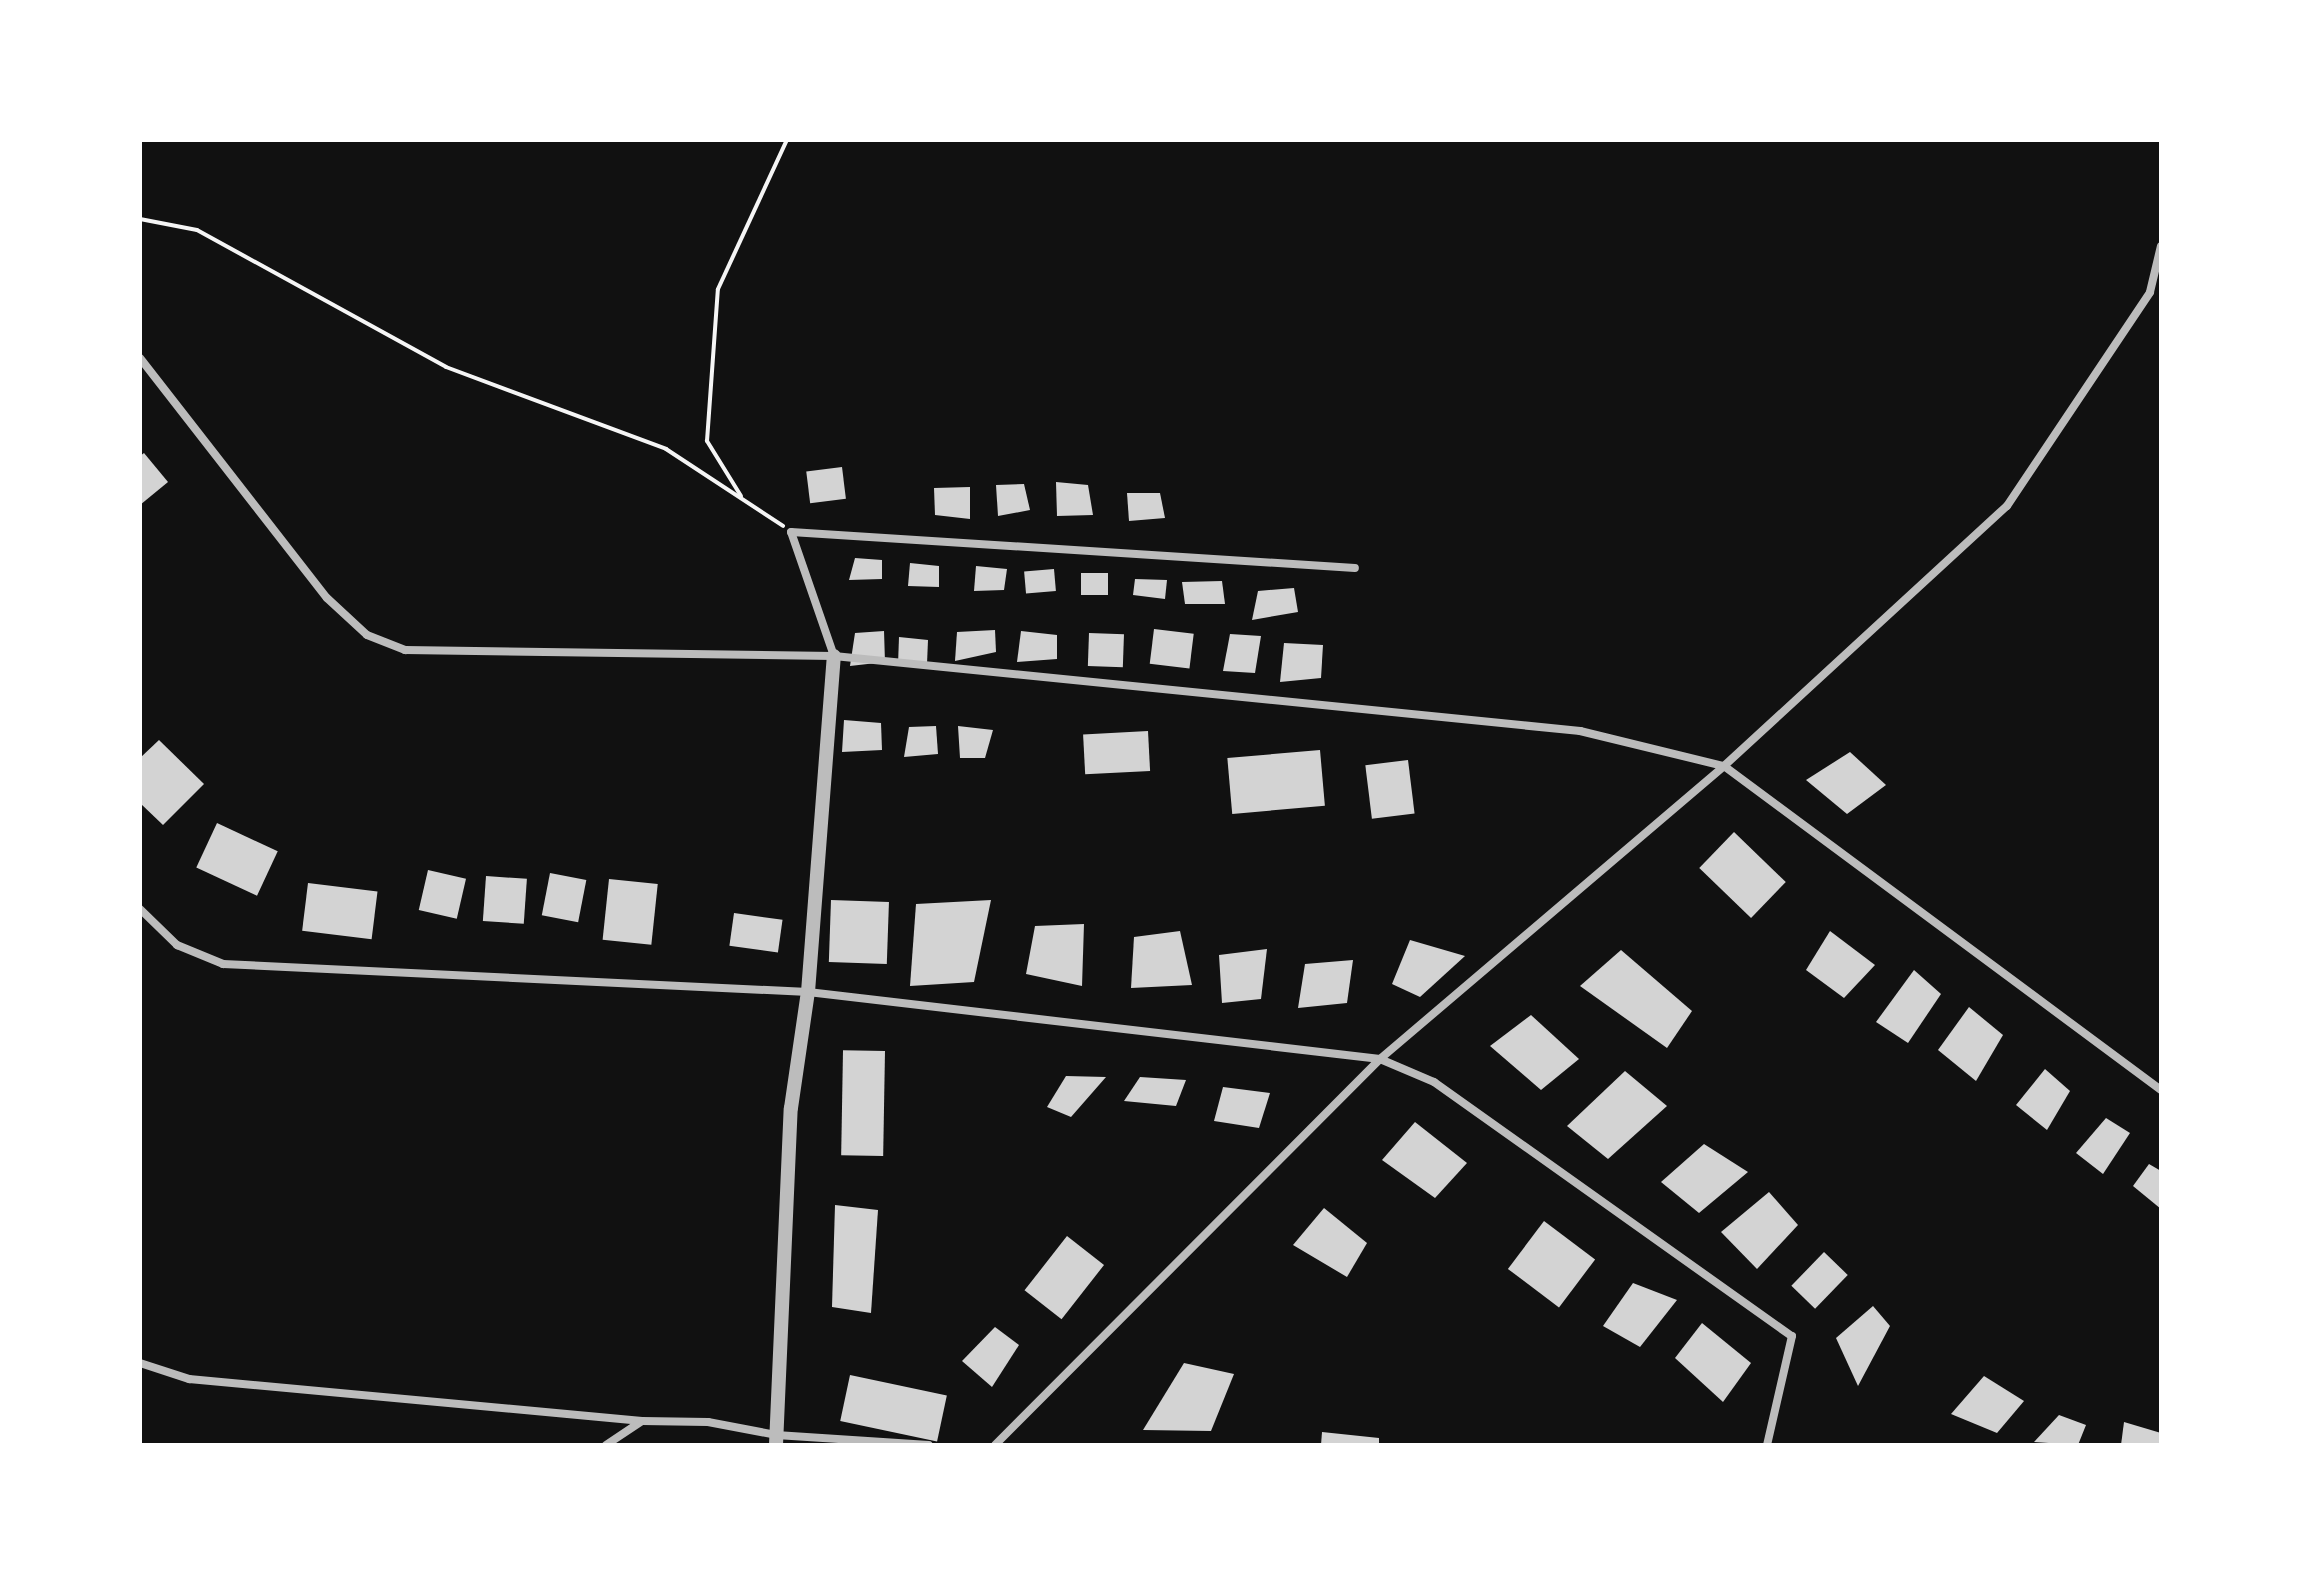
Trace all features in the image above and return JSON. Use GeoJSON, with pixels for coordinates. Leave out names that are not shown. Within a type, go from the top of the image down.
{"type":"FeatureCollection","features":[{"type":"Feature","properties":{"kind":"street"},"geometry":{"type":"LineString","coordinates":[[995,1445],[1380,1059],[1724,766],[1766,723],[2007,506],[2150,292],[2161,246]]}},
{"type":"Feature","properties":{"kind":"street"},"geometry":{"type":"LineString","coordinates":[[140,358],[327,598],[367,635],[405,650],[834,656],[1580,731],[1724,766],[2161,1090]]}},
{"type":"Feature","properties":{"kind":"street"},"geometry":{"type":"LineString","coordinates":[[776,1440],[791,1108],[808,992],[834,656],[791,532],[1355,568]]}},
{"type":"Feature","properties":{"kind":"street"},"geometry":{"type":"LineString","coordinates":[[140,909],[177,945],[223,964],[808,992],[1380,1059],[1434,1082],[1792,1336],[1767,1445]]}},
{"type":"Feature","properties":{"kind":"street"},"geometry":{"type":"LineString","coordinates":[[140,1363],[189,1379],[642,1421],[708,1422],[776,1440],[929,1445]]}},
{"type":"Feature","properties":{"kind":"street"},"geometry":{"type":"LineString","coordinates":[[606,1445],[642,1421]]}},
{"type":"Feature","properties":{"kind":"path"},"geometry":{"type":"LineString","coordinates":[[743,500],[707,441],[718,289],[787,140]]}},
{"type":"Feature","properties":{"kind":"path"},"geometry":{"type":"LineString","coordinates":[[140,219],[197,230],[446,367],[666,449],[791,532]]}},
{"type":"Feature","properties":{"kind":"building"},"geometry":{"type":"Polygon","coordinates":[[[144,453],[168,482],[140,505],[140,456],[144,453]]]}},
{"type":"Feature","properties":{"kind":"building"},"geometry":{"type":"Polygon","coordinates":[[[842,467],[846,499],[810,503],[806,471],[842,467]]]}},
{"type":"Feature","properties":{"kind":"building"},"geometry":{"type":"Polygon","coordinates":[[[1056,482],[1088,485],[1093,515],[1057,516],[1056,482]]]}},
{"type":"Feature","properties":{"kind":"building"},"geometry":{"type":"Polygon","coordinates":[[[1024,484],[1030,510],[998,516],[996,485],[1024,484]]]}},
{"type":"Feature","properties":{"kind":"building"},"geometry":{"type":"Polygon","coordinates":[[[970,487],[970,519],[935,515],[934,488],[970,487]]]}},
{"type":"Feature","properties":{"kind":"building"},"geometry":{"type":"Polygon","coordinates":[[[1127,493],[1160,493],[1165,518],[1129,521],[1127,493]]]}},
{"type":"Feature","properties":{"kind":"building"},"geometry":{"type":"Polygon","coordinates":[[[855,558],[882,560],[882,579],[849,580],[855,558]]]}},
{"type":"Feature","properties":{"kind":"building"},"geometry":{"type":"Polygon","coordinates":[[[910,563],[939,566],[939,587],[908,586],[910,563]]]}},
{"type":"Feature","properties":{"kind":"building"},"geometry":{"type":"Polygon","coordinates":[[[976,566],[1007,569],[1004,590],[974,591],[976,566]]]}},
{"type":"Feature","properties":{"kind":"building"},"geometry":{"type":"Polygon","coordinates":[[[1054,569],[1056,591],[1026,594],[1024,572],[1054,569]]]}},
{"type":"Feature","properties":{"kind":"building"},"geometry":{"type":"Polygon","coordinates":[[[1081,573],[1108,573],[1108,595],[1081,595],[1081,573]]]}},
{"type":"Feature","properties":{"kind":"building"},"geometry":{"type":"Polygon","coordinates":[[[1135,579],[1167,580],[1165,599],[1133,595],[1135,579]]]}},
{"type":"Feature","properties":{"kind":"building"},"geometry":{"type":"Polygon","coordinates":[[[1222,581],[1225,604],[1185,604],[1182,582],[1222,581]]]}},
{"type":"Feature","properties":{"kind":"building"},"geometry":{"type":"Polygon","coordinates":[[[1294,588],[1298,612],[1252,620],[1258,591],[1294,588]]]}},
{"type":"Feature","properties":{"kind":"building"},"geometry":{"type":"Polygon","coordinates":[[[1154,629],[1194,634],[1189,669],[1150,664],[1154,629]]]}},
{"type":"Feature","properties":{"kind":"building"},"geometry":{"type":"Polygon","coordinates":[[[995,630],[996,652],[955,661],[957,632],[995,630]]]}},
{"type":"Feature","properties":{"kind":"building"},"geometry":{"type":"Polygon","coordinates":[[[884,631],[885,662],[850,666],[855,633],[884,631]]]}},
{"type":"Feature","properties":{"kind":"building"},"geometry":{"type":"Polygon","coordinates":[[[1021,631],[1057,635],[1057,659],[1017,662],[1021,631]]]}},
{"type":"Feature","properties":{"kind":"building"},"geometry":{"type":"Polygon","coordinates":[[[1089,633],[1124,634],[1123,667],[1088,666],[1089,633]]]}},
{"type":"Feature","properties":{"kind":"building"},"geometry":{"type":"Polygon","coordinates":[[[1230,634],[1261,636],[1255,673],[1223,671],[1230,634]]]}},
{"type":"Feature","properties":{"kind":"building"},"geometry":{"type":"Polygon","coordinates":[[[899,637],[928,640],[927,664],[898,665],[899,637]]]}},
{"type":"Feature","properties":{"kind":"building"},"geometry":{"type":"Polygon","coordinates":[[[1284,643],[1323,645],[1321,678],[1280,682],[1284,643]]]}},
{"type":"Feature","properties":{"kind":"building"},"geometry":{"type":"Polygon","coordinates":[[[844,720],[881,723],[882,750],[842,752],[844,720]]]}},
{"type":"Feature","properties":{"kind":"building"},"geometry":{"type":"Polygon","coordinates":[[[936,726],[938,754],[904,757],[909,727],[936,726]]]}},
{"type":"Feature","properties":{"kind":"building"},"geometry":{"type":"Polygon","coordinates":[[[958,726],[993,730],[985,758],[960,758],[958,726]]]}},
{"type":"Feature","properties":{"kind":"building"},"geometry":{"type":"Polygon","coordinates":[[[1148,731],[1150,771],[1085,774],[1083,734],[1148,731]]]}},
{"type":"Feature","properties":{"kind":"building"},"geometry":{"type":"Polygon","coordinates":[[[159,740],[204,784],[163,825],[140,803],[140,758],[159,740]]]}},
{"type":"Feature","properties":{"kind":"building"},"geometry":{"type":"Polygon","coordinates":[[[1320,750],[1325,806],[1232,814],[1227,758],[1320,750]]]}},
{"type":"Feature","properties":{"kind":"building"},"geometry":{"type":"Polygon","coordinates":[[[1850,752],[1886,785],[1847,814],[1806,780],[1850,752]]]}},
{"type":"Feature","properties":{"kind":"building"},"geometry":{"type":"Polygon","coordinates":[[[1408,760],[1415,814],[1372,819],[1365,765],[1408,760]]]}},
{"type":"Feature","properties":{"kind":"building"},"geometry":{"type":"Polygon","coordinates":[[[217,823],[278,851],[257,896],[196,867],[217,823]]]}},
{"type":"Feature","properties":{"kind":"building"},"geometry":{"type":"Polygon","coordinates":[[[1734,832],[1786,882],[1751,918],[1699,868],[1734,832]]]}},
{"type":"Feature","properties":{"kind":"building"},"geometry":{"type":"Polygon","coordinates":[[[428,870],[466,879],[457,919],[419,910],[428,870]]]}},
{"type":"Feature","properties":{"kind":"building"},"geometry":{"type":"Polygon","coordinates":[[[550,873],[586,880],[578,922],[542,915],[550,873]]]}},
{"type":"Feature","properties":{"kind":"building"},"geometry":{"type":"Polygon","coordinates":[[[486,876],[527,879],[524,924],[483,921],[486,876]]]}},
{"type":"Feature","properties":{"kind":"building"},"geometry":{"type":"Polygon","coordinates":[[[609,879],[658,884],[651,945],[603,940],[609,879]]]}},
{"type":"Feature","properties":{"kind":"building"},"geometry":{"type":"Polygon","coordinates":[[[308,883],[377,892],[372,939],[302,931],[308,883]]]}},
{"type":"Feature","properties":{"kind":"building"},"geometry":{"type":"Polygon","coordinates":[[[831,900],[889,902],[887,964],[829,962],[831,900]]]}},
{"type":"Feature","properties":{"kind":"building"},"geometry":{"type":"Polygon","coordinates":[[[991,900],[974,982],[910,986],[916,904],[991,900]]]}},
{"type":"Feature","properties":{"kind":"building"},"geometry":{"type":"Polygon","coordinates":[[[734,913],[783,920],[778,952],[729,946],[734,913]]]}},
{"type":"Feature","properties":{"kind":"building"},"geometry":{"type":"Polygon","coordinates":[[[1084,924],[1082,986],[1026,974],[1035,926],[1084,924]]]}},
{"type":"Feature","properties":{"kind":"building"},"geometry":{"type":"Polygon","coordinates":[[[1180,931],[1192,985],[1131,988],[1134,937],[1180,931]]]}},
{"type":"Feature","properties":{"kind":"building"},"geometry":{"type":"Polygon","coordinates":[[[1830,931],[1875,965],[1844,998],[1806,970],[1830,931]]]}},
{"type":"Feature","properties":{"kind":"building"},"geometry":{"type":"Polygon","coordinates":[[[1410,940],[1465,956],[1420,997],[1392,984],[1410,940]]]}},
{"type":"Feature","properties":{"kind":"building"},"geometry":{"type":"Polygon","coordinates":[[[1267,949],[1261,999],[1222,1003],[1219,955],[1267,949]]]}},
{"type":"Feature","properties":{"kind":"building"},"geometry":{"type":"Polygon","coordinates":[[[1621,950],[1692,1011],[1667,1048],[1580,986],[1621,950]]]}},
{"type":"Feature","properties":{"kind":"building"},"geometry":{"type":"Polygon","coordinates":[[[1353,960],[1347,1003],[1298,1008],[1305,964],[1353,960]]]}},
{"type":"Feature","properties":{"kind":"building"},"geometry":{"type":"Polygon","coordinates":[[[1914,970],[1941,994],[1908,1043],[1876,1022],[1914,970]]]}},
{"type":"Feature","properties":{"kind":"building"},"geometry":{"type":"Polygon","coordinates":[[[1969,1007],[2003,1035],[1976,1081],[1938,1050],[1969,1007]]]}},
{"type":"Feature","properties":{"kind":"building"},"geometry":{"type":"Polygon","coordinates":[[[1531,1015],[1579,1059],[1541,1090],[1490,1046],[1531,1015]]]}},
{"type":"Feature","properties":{"kind":"building"},"geometry":{"type":"Polygon","coordinates":[[[843,1050],[885,1051],[883,1156],[841,1155],[843,1050]]]}},
{"type":"Feature","properties":{"kind":"building"},"geometry":{"type":"Polygon","coordinates":[[[2045,1069],[2070,1091],[2047,1130],[2016,1105],[2045,1069]]]}},
{"type":"Feature","properties":{"kind":"building"},"geometry":{"type":"Polygon","coordinates":[[[1625,1071],[1667,1106],[1608,1159],[1567,1126],[1625,1071]]]}},
{"type":"Feature","properties":{"kind":"building"},"geometry":{"type":"Polygon","coordinates":[[[1066,1076],[1106,1077],[1071,1117],[1047,1107],[1066,1076]]]}},
{"type":"Feature","properties":{"kind":"building"},"geometry":{"type":"Polygon","coordinates":[[[1140,1077],[1186,1080],[1176,1106],[1124,1101],[1140,1077]]]}},
{"type":"Feature","properties":{"kind":"building"},"geometry":{"type":"Polygon","coordinates":[[[1223,1087],[1270,1093],[1259,1128],[1214,1121],[1223,1087]]]}},
{"type":"Feature","properties":{"kind":"building"},"geometry":{"type":"Polygon","coordinates":[[[2106,1118],[2130,1133],[2103,1174],[2076,1153],[2106,1118]]]}},
{"type":"Feature","properties":{"kind":"building"},"geometry":{"type":"Polygon","coordinates":[[[1415,1122],[1467,1163],[1435,1198],[1382,1160],[1415,1122]]]}},
{"type":"Feature","properties":{"kind":"building"},"geometry":{"type":"Polygon","coordinates":[[[1704,1144],[1748,1172],[1699,1213],[1661,1182],[1704,1144]]]}},
{"type":"Feature","properties":{"kind":"building"},"geometry":{"type":"Polygon","coordinates":[[[2149,1164],[2161,1171],[2161,1209],[2133,1186],[2149,1164]]]}},
{"type":"Feature","properties":{"kind":"building"},"geometry":{"type":"Polygon","coordinates":[[[1769,1192],[1798,1225],[1757,1269],[1721,1232],[1769,1192]]]}},
{"type":"Feature","properties":{"kind":"building"},"geometry":{"type":"Polygon","coordinates":[[[835,1205],[878,1210],[871,1313],[832,1307],[835,1205]]]}},
{"type":"Feature","properties":{"kind":"building"},"geometry":{"type":"Polygon","coordinates":[[[1324,1208],[1367,1243],[1347,1277],[1293,1245],[1324,1208]]]}},
{"type":"Feature","properties":{"kind":"building"},"geometry":{"type":"Polygon","coordinates":[[[1544,1221],[1595,1260],[1559,1307],[1508,1269],[1544,1221]]]}},
{"type":"Feature","properties":{"kind":"building"},"geometry":{"type":"Polygon","coordinates":[[[1067,1236],[1104,1265],[1062,1319],[1025,1290],[1067,1236]]]}},
{"type":"Feature","properties":{"kind":"building"},"geometry":{"type":"Polygon","coordinates":[[[1824,1252],[1848,1275],[1815,1309],[1791,1286],[1824,1252]]]}},
{"type":"Feature","properties":{"kind":"building"},"geometry":{"type":"Polygon","coordinates":[[[1633,1283],[1677,1300],[1640,1347],[1603,1326],[1633,1283]]]}},
{"type":"Feature","properties":{"kind":"building"},"geometry":{"type":"Polygon","coordinates":[[[1873,1306],[1890,1326],[1858,1386],[1836,1338],[1873,1306]]]}},
{"type":"Feature","properties":{"kind":"building"},"geometry":{"type":"Polygon","coordinates":[[[1702,1323],[1751,1363],[1723,1402],[1675,1358],[1702,1323]]]}},
{"type":"Feature","properties":{"kind":"building"},"geometry":{"type":"Polygon","coordinates":[[[995,1327],[1019,1345],[992,1387],[962,1361],[995,1327]]]}},
{"type":"Feature","properties":{"kind":"building"},"geometry":{"type":"Polygon","coordinates":[[[1184,1363],[1234,1374],[1211,1431],[1143,1430],[1184,1363]]]}},
{"type":"Feature","properties":{"kind":"building"},"geometry":{"type":"Polygon","coordinates":[[[850,1375],[947,1396],[937,1442],[840,1421],[850,1375]]]}},
{"type":"Feature","properties":{"kind":"building"},"geometry":{"type":"Polygon","coordinates":[[[1984,1376],[2024,1401],[1997,1433],[1951,1414],[1984,1376]]]}},
{"type":"Feature","properties":{"kind":"building"},"geometry":{"type":"Polygon","coordinates":[[[2059,1415],[2086,1425],[2078,1445],[2034,1442],[2059,1415]]]}},
{"type":"Feature","properties":{"kind":"building"},"geometry":{"type":"Polygon","coordinates":[[[2124,1422],[2161,1433],[2161,1445],[2121,1445],[2124,1422]]]}},
{"type":"Feature","properties":{"kind":"building"},"geometry":{"type":"Polygon","coordinates":[[[1322,1432],[1379,1438],[1379,1445],[1321,1445],[1322,1432]]]}}]}
